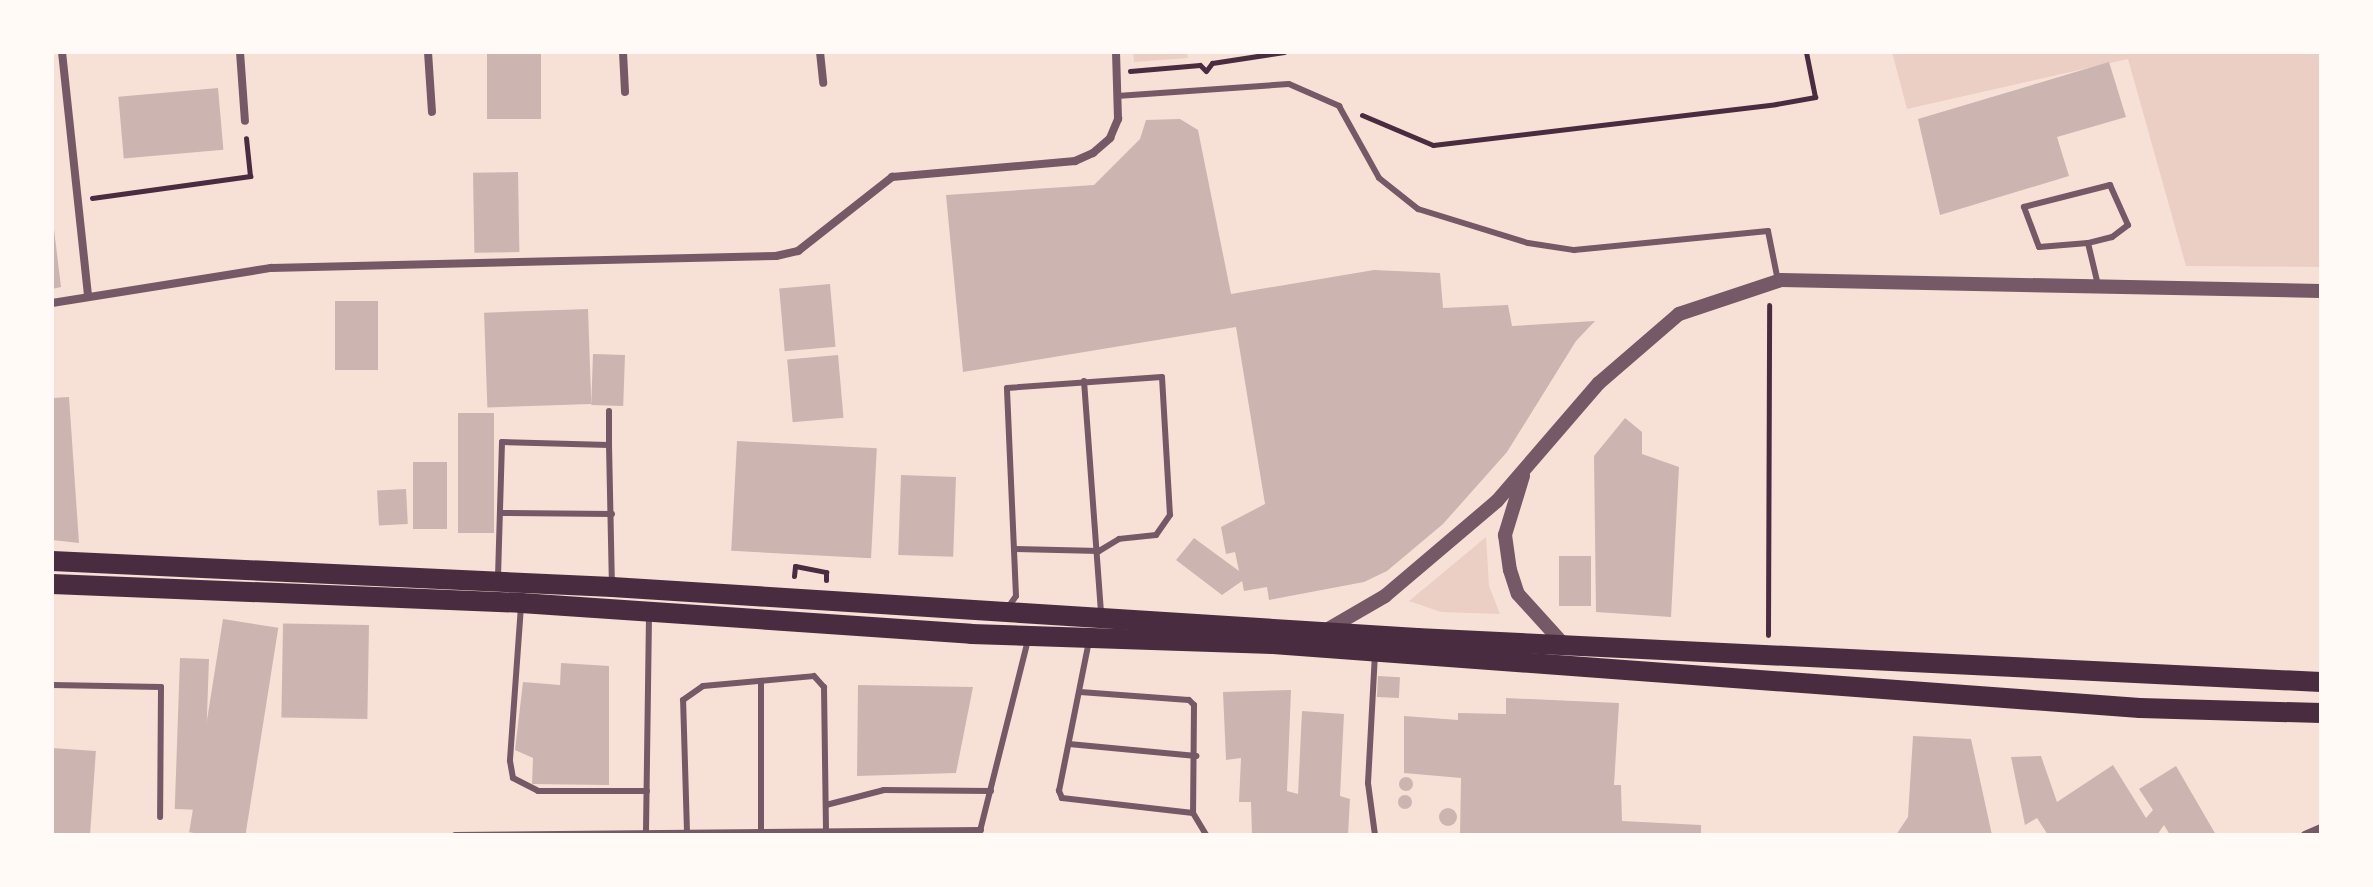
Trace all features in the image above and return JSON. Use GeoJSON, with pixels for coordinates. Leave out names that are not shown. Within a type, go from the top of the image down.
{"type":"FeatureCollection","features":[{"type":"Feature","properties":{"kind":"main road"},"geometry":{"type":"LineString","coordinates":[[52,561],[651,589],[1006,611],[1098,631],[1375,655],[1588,666],[2140,708],[2321,713]]}},
{"type":"Feature","properties":{"kind":"main road"},"geometry":{"type":"LineString","coordinates":[[52,584],[521,603],[1029,637],[1098,631],[1323,632],[2321,682]]}},
{"type":"Feature","properties":{"kind":"street"},"geometry":{"type":"LineString","coordinates":[[62,52],[75,200],[88,296]]}},
{"type":"Feature","properties":{"kind":"street"},"geometry":{"type":"LineString","coordinates":[[240,52],[245,121]]}},
{"type":"Feature","properties":{"kind":"street"},"geometry":{"type":"LineString","coordinates":[[428,52],[432,112]]}},
{"type":"Feature","properties":{"kind":"street"},"geometry":{"type":"LineString","coordinates":[[623,52],[625,92]]}},
{"type":"Feature","properties":{"kind":"street"},"geometry":{"type":"LineString","coordinates":[[820,52],[823,83]]}},
{"type":"Feature","properties":{"kind":"street"},"geometry":{"type":"LineString","coordinates":[[52,303],[271,268],[776,256],[798,251],[892,177],[1075,161],[1110,138],[1118,119],[1116,52]]}},
{"type":"Feature","properties":{"kind":"street"},"geometry":{"type":"LineString","coordinates":[[1323,632],[1385,596],[1497,501],[1599,383],[1679,314],[1774,283],[2321,291]]}},
{"type":"Feature","properties":{"kind":"street"},"geometry":{"type":"LineString","coordinates":[[1526,468],[1505,535],[1510,570],[1518,594],[1563,645],[1588,666]]}},
{"type":"Feature","properties":{"kind":"street"},"geometry":{"type":"LineString","coordinates":[[2305,835],[2321,828]]}},
{"type":"Feature","properties":{"kind":"lane"},"geometry":{"type":"LineString","coordinates":[[1117,96],[1289,84],[1339,106],[1379,178],[1418,209],[1528,243],[1574,250],[1768,231],[1774,283]]}},
{"type":"Feature","properties":{"kind":"lane"},"geometry":{"type":"LineString","coordinates":[[2110,185],[2128,225],[2112,237],[2088,243],[2039,247],[2024,207],[2110,185]]}},
{"type":"Feature","properties":{"kind":"lane"},"geometry":{"type":"LineString","coordinates":[[2088,243],[2099,288]]}},
{"type":"Feature","properties":{"kind":"lane"},"geometry":{"type":"LineString","coordinates":[[1006,611],[1016,596],[1007,388],[1162,377],[1170,515],[1156,535],[1119,539],[1099,551],[1014,549]]}},
{"type":"Feature","properties":{"kind":"lane"},"geometry":{"type":"LineString","coordinates":[[1084,381],[1099,551],[1098,631],[1080,692],[1059,791],[1067,801],[1193,813]]}},
{"type":"Feature","properties":{"kind":"lane"},"geometry":{"type":"LineString","coordinates":[[609,411],[612,587]]}},
{"type":"Feature","properties":{"kind":"lane"},"geometry":{"type":"LineString","coordinates":[[498,582],[503,513],[502,442],[609,445]]}},
{"type":"Feature","properties":{"kind":"lane"},"geometry":{"type":"LineString","coordinates":[[503,513],[612,514]]}},
{"type":"Feature","properties":{"kind":"lane"},"geometry":{"type":"LineString","coordinates":[[646,833],[651,589]]}},
{"type":"Feature","properties":{"kind":"lane"},"geometry":{"type":"LineString","coordinates":[[521,603],[513,778],[538,791],[647,791]]}},
{"type":"Feature","properties":{"kind":"lane"},"geometry":{"type":"LineString","coordinates":[[455,835],[826,831],[980,833],[1029,637]]}},
{"type":"Feature","properties":{"kind":"lane"},"geometry":{"type":"LineString","coordinates":[[1375,655],[1368,783],[1375,835]]}},
{"type":"Feature","properties":{"kind":"lane"},"geometry":{"type":"LineString","coordinates":[[687,832],[683,700],[703,686],[821,679],[826,831]]}},
{"type":"Feature","properties":{"kind":"lane"},"geometry":{"type":"LineString","coordinates":[[761,682],[761,833]]}},
{"type":"Feature","properties":{"kind":"lane"},"geometry":{"type":"LineString","coordinates":[[52,685],[161,687],[160,817]]}},
{"type":"Feature","properties":{"kind":"lane"},"geometry":{"type":"LineString","coordinates":[[1080,692],[1189,700],[1197,712],[1193,813],[1206,835]]}},
{"type":"Feature","properties":{"kind":"lane"},"geometry":{"type":"LineString","coordinates":[[1069,744],[1196,756]]}},
{"type":"Feature","properties":{"kind":"lane"},"geometry":{"type":"LineString","coordinates":[[826,805],[884,790],[991,791]]}},
{"type":"Feature","properties":{"kind":"path"},"geometry":{"type":"LineString","coordinates":[[1117,72],[1200,65],[1206,71],[1212,63],[1284,52]]}},
{"type":"Feature","properties":{"kind":"path"},"geometry":{"type":"LineString","coordinates":[[1339,106],[1433,145],[1815,97],[1806,52]]}},
{"type":"Feature","properties":{"kind":"path"},"geometry":{"type":"LineString","coordinates":[[75,200],[250,176],[245,121]]}},
{"type":"Feature","properties":{"kind":"path"},"geometry":{"type":"LineString","coordinates":[[1768,654],[1774,283]]}},
{"type":"Feature","properties":{"kind":"path"},"geometry":{"type":"LineString","coordinates":[[795,566],[826,572]]}},
{"type":"Feature","properties":{"kind":"shaded area"},"geometry":{"type":"Polygon","coordinates":[[[1133,52],[1187,52],[1188,58],[1134,62],[1133,52]]]}},
{"type":"Feature","properties":{"kind":"shaded area"},"geometry":{"type":"Polygon","coordinates":[[[1892,52],[2321,52],[2321,267],[2186,266],[2128,59],[1907,109],[1892,52]]]}},
{"type":"Feature","properties":{"kind":"shaded area"},"geometry":{"type":"Polygon","coordinates":[[[1486,537],[1489,586],[1500,614],[1441,612],[1409,601],[1486,537]]]}},
{"type":"Feature","properties":{"kind":"building"},"geometry":{"type":"Polygon","coordinates":[[[487,52],[541,52],[541,119],[487,119],[487,52]]]}},
{"type":"Feature","properties":{"kind":"building"},"geometry":{"type":"Polygon","coordinates":[[[2109,62],[2126,117],[2057,137],[2069,176],[1940,215],[1918,119],[2109,62]]]}},
{"type":"Feature","properties":{"kind":"building"},"geometry":{"type":"Polygon","coordinates":[[[218,88],[223,150],[124,158],[118,97],[218,88]]]}},
{"type":"Feature","properties":{"kind":"building"},"geometry":{"type":"Polygon","coordinates":[[[1180,119],[1198,130],[1231,294],[1374,270],[1440,273],[1443,308],[1508,305],[1512,326],[1595,321],[1576,341],[1507,452],[1443,524],[1387,571],[1364,582],[1269,600],[1267,587],[1244,591],[1242,581],[1222,595],[1176,560],[1194,538],[1239,571],[1235,552],[1226,554],[1221,527],[1265,504],[1236,327],[963,372],[946,195],[1094,185],[1140,139],[1146,120],[1180,119]]]}},
{"type":"Feature","properties":{"kind":"building"},"geometry":{"type":"Polygon","coordinates":[[[518,172],[519,252],[474,253],[473,173],[518,172]]]}},
{"type":"Feature","properties":{"kind":"building"},"geometry":{"type":"Polygon","coordinates":[[[52,230],[61,287],[52,289],[52,230]]]}},
{"type":"Feature","properties":{"kind":"building"},"geometry":{"type":"Polygon","coordinates":[[[830,284],[835,347],[785,351],[779,288],[830,284]]]}},
{"type":"Feature","properties":{"kind":"building"},"geometry":{"type":"Polygon","coordinates":[[[335,301],[378,301],[378,370],[335,370],[335,301]]]}},
{"type":"Feature","properties":{"kind":"building"},"geometry":{"type":"Polygon","coordinates":[[[588,309],[591,404],[487,408],[484,313],[588,309]]]}},
{"type":"Feature","properties":{"kind":"building"},"geometry":{"type":"Polygon","coordinates":[[[593,354],[625,355],[623,406],[591,405],[593,354]]]}},
{"type":"Feature","properties":{"kind":"building"},"geometry":{"type":"Polygon","coordinates":[[[838,355],[843,418],[793,422],[787,359],[838,355]]]}},
{"type":"Feature","properties":{"kind":"building"},"geometry":{"type":"Polygon","coordinates":[[[69,397],[79,543],[52,540],[52,398],[69,397]]]}},
{"type":"Feature","properties":{"kind":"building"},"geometry":{"type":"Polygon","coordinates":[[[458,413],[494,413],[494,533],[458,533],[458,413]]]}},
{"type":"Feature","properties":{"kind":"building"},"geometry":{"type":"Polygon","coordinates":[[[1625,418],[1642,432],[1642,454],[1679,467],[1671,617],[1596,612],[1594,456],[1625,418]]]}},
{"type":"Feature","properties":{"kind":"building"},"geometry":{"type":"Polygon","coordinates":[[[737,441],[877,448],[871,558],[731,551],[737,441]]]}},
{"type":"Feature","properties":{"kind":"building"},"geometry":{"type":"Polygon","coordinates":[[[413,462],[447,462],[447,529],[413,529],[413,462]]]}},
{"type":"Feature","properties":{"kind":"building"},"geometry":{"type":"Polygon","coordinates":[[[901,475],[956,477],[953,557],[898,555],[901,475]]]}},
{"type":"Feature","properties":{"kind":"building"},"geometry":{"type":"Polygon","coordinates":[[[406,489],[408,524],[379,525],[377,491],[406,489]]]}},
{"type":"Feature","properties":{"kind":"building"},"geometry":{"type":"Polygon","coordinates":[[[1559,556],[1591,556],[1591,606],[1559,606],[1559,556]]]}},
{"type":"Feature","properties":{"kind":"building"},"geometry":{"type":"Polygon","coordinates":[[[223,619],[278,628],[245,835],[189,832],[223,619]]]}},
{"type":"Feature","properties":{"kind":"building"},"geometry":{"type":"Polygon","coordinates":[[[283,623],[369,625],[367,719],[281,717],[283,623]]]}},
{"type":"Feature","properties":{"kind":"building"},"geometry":{"type":"Polygon","coordinates":[[[180,658],[209,659],[204,810],[175,809],[180,658]]]}},
{"type":"Feature","properties":{"kind":"building"},"geometry":{"type":"Polygon","coordinates":[[[561,663],[609,666],[609,785],[532,784],[533,758],[515,750],[523,682],[560,685],[561,663]]]}},
{"type":"Feature","properties":{"kind":"building"},"geometry":{"type":"Polygon","coordinates":[[[1378,676],[1400,677],[1399,698],[1377,697],[1378,676]]]}},
{"type":"Feature","properties":{"kind":"building"},"geometry":{"type":"Polygon","coordinates":[[[858,685],[973,687],[956,773],[857,776],[858,685]]]}},
{"type":"Feature","properties":{"kind":"building"},"geometry":{"type":"Polygon","coordinates":[[[1291,690],[1287,791],[1298,794],[1302,711],[1344,714],[1340,796],[1350,799],[1348,835],[1252,835],[1251,802],[1239,802],[1241,758],[1226,760],[1223,692],[1291,690]]]}},
{"type":"Feature","properties":{"kind":"building"},"geometry":{"type":"Polygon","coordinates":[[[1506,698],[1619,703],[1614,785],[1621,785],[1622,821],[1701,825],[1701,835],[1460,835],[1461,778],[1404,773],[1404,716],[1458,720],[1458,713],[1506,714],[1506,698]]]}},
{"type":"Feature","properties":{"kind":"building"},"geometry":{"type":"Polygon","coordinates":[[[1913,736],[1971,739],[1992,835],[1896,835],[1908,817],[1913,736]]]}},
{"type":"Feature","properties":{"kind":"building"},"geometry":{"type":"Polygon","coordinates":[[[52,748],[96,751],[90,835],[52,835],[52,748]]]}},
{"type":"Feature","properties":{"kind":"building"},"geometry":{"type":"Polygon","coordinates":[[[2041,756],[2057,802],[2113,765],[2146,818],[2153,810],[2139,789],[2176,766],[2216,835],[2170,835],[2164,825],[2157,835],[2048,835],[2037,818],[2025,825],[2011,757],[2041,756]]]}},
{"type":"Feature","properties":{"kind":"building"},"geometry":{"type":"Polygon","coordinates":[[[1406,777],[1413,784],[1406,791],[1399,784],[1406,777]]]}},
{"type":"Feature","properties":{"kind":"building"},"geometry":{"type":"Polygon","coordinates":[[[1405,795],[1412,802],[1405,809],[1398,802],[1405,795]]]}},
{"type":"Feature","properties":{"kind":"building"},"geometry":{"type":"Polygon","coordinates":[[[1448,808],[1457,817],[1448,826],[1439,817],[1448,808]]]}}]}
